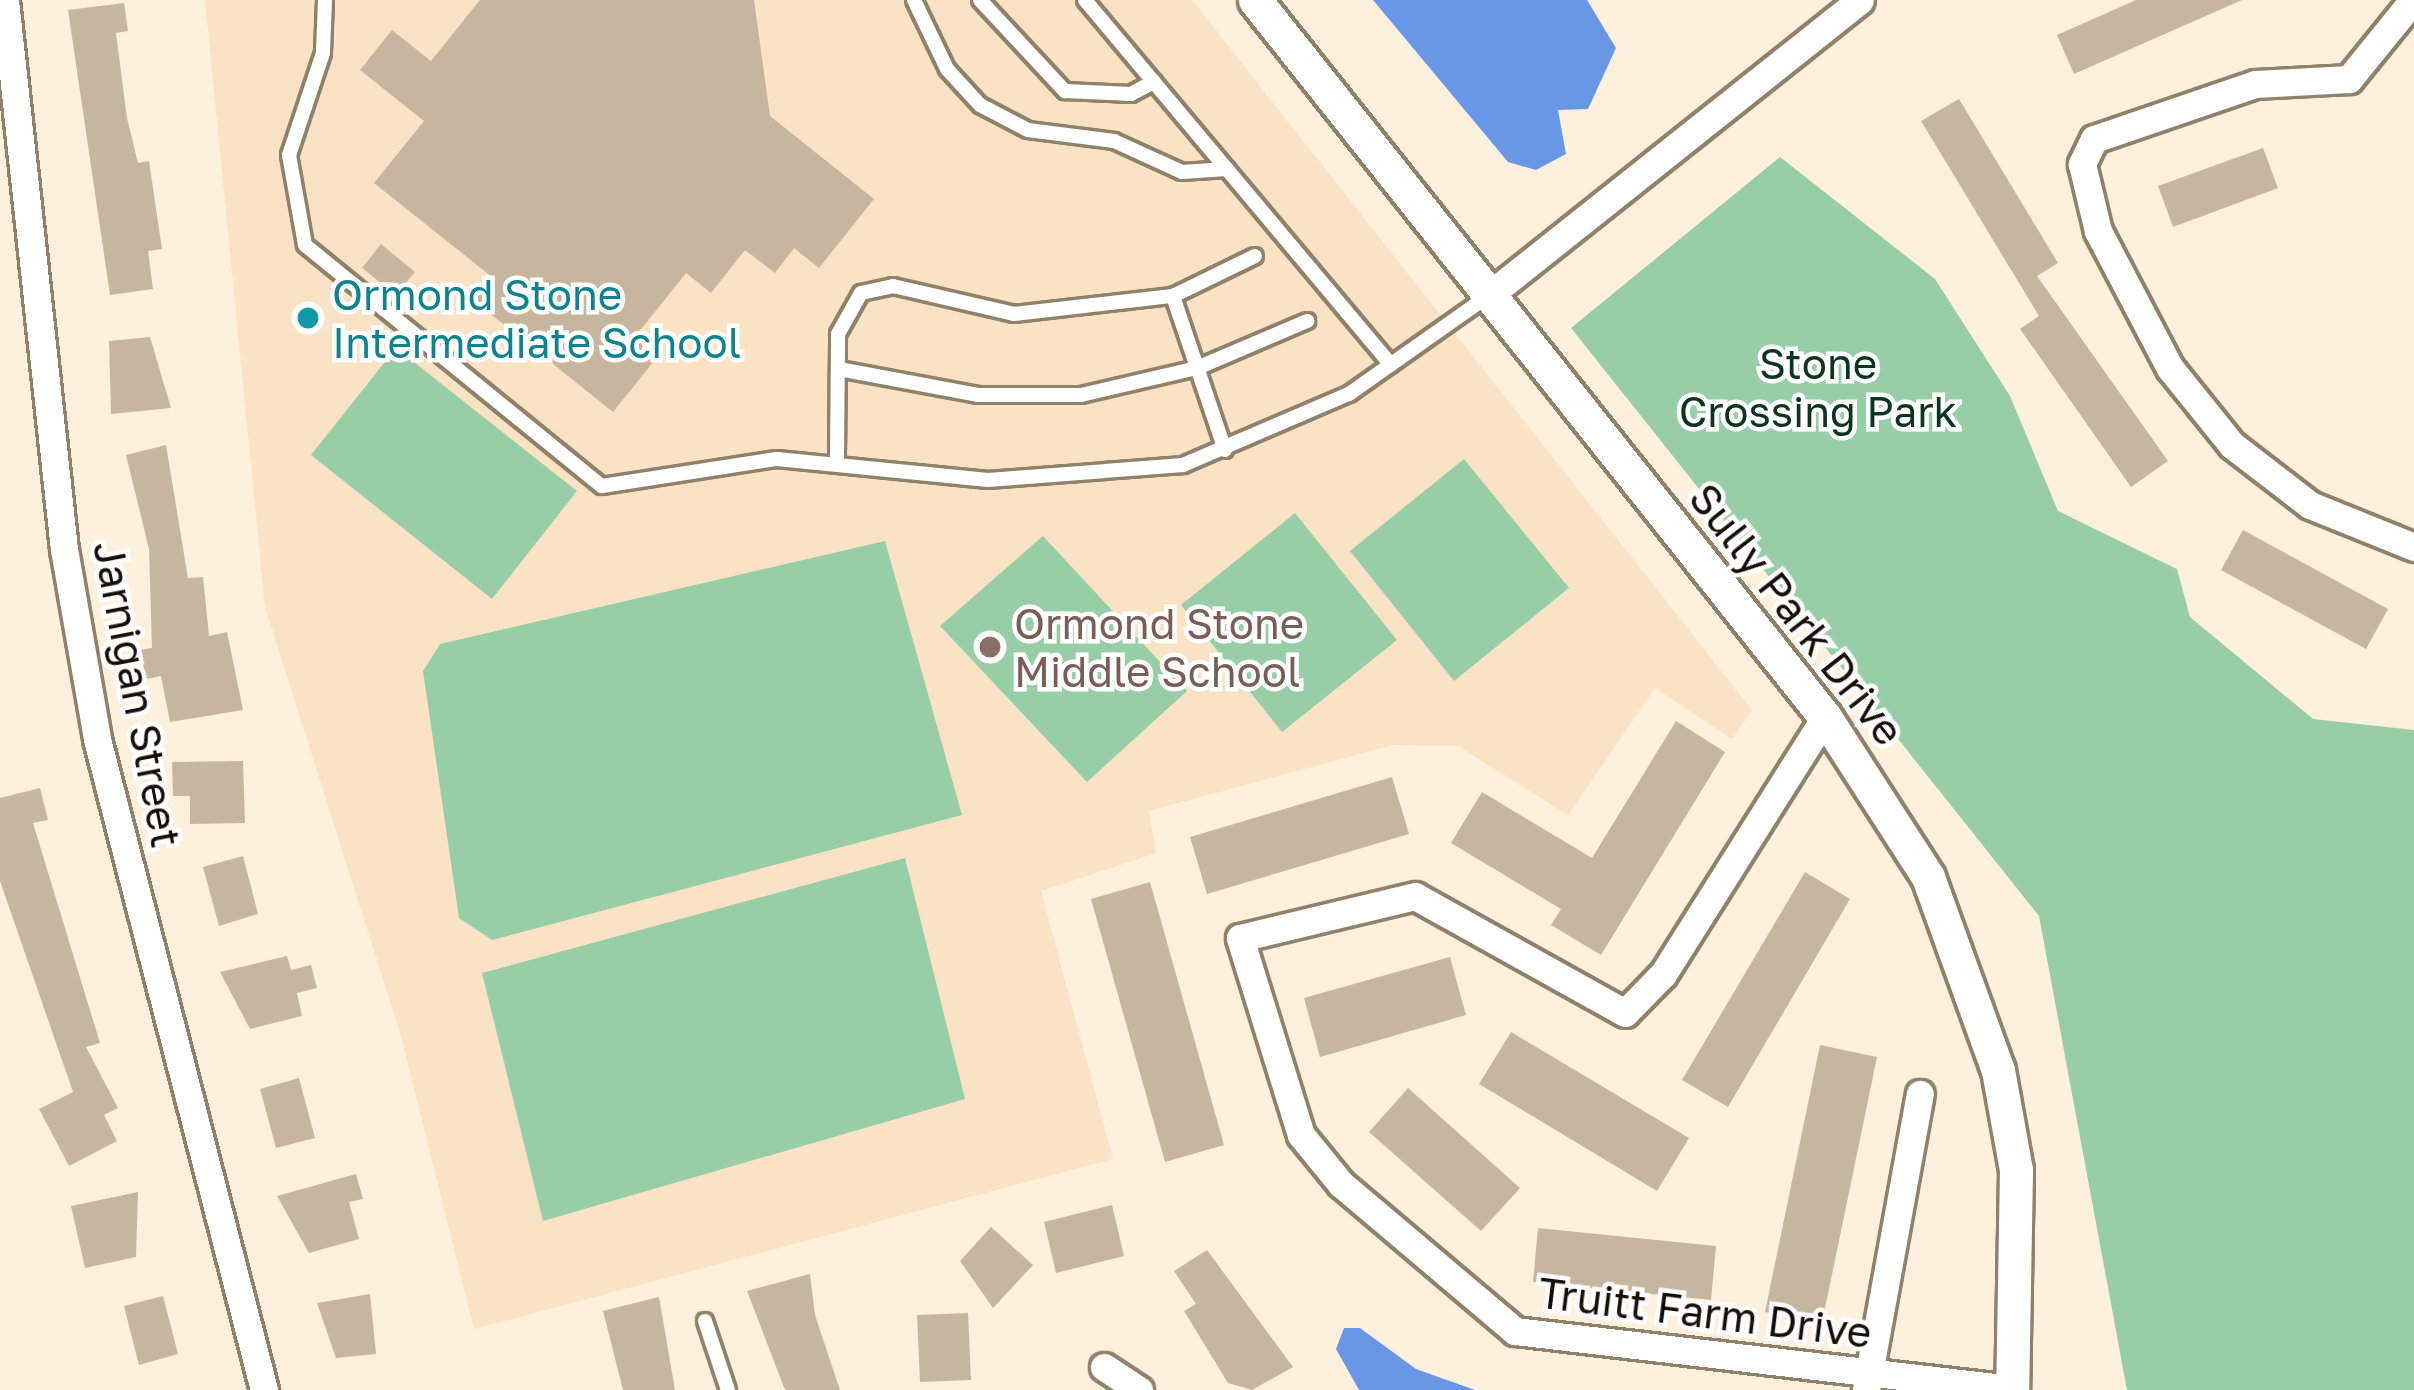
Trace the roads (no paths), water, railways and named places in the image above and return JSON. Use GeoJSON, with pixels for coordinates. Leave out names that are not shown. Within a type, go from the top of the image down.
{"type":"FeatureCollection","features":[{"type":"Feature","properties":{"kind":"street","name":"Jarnigan Street"},"geometry":{"type":"LineString","coordinates":[[5,0],[64,549],[97,739],[264,1390]]}},
{"type":"Feature","properties":{"kind":"street","name":"Sully Park Drive"},"geometry":{"type":"LineString","coordinates":[[1255,0],[1825,717],[1928,877],[1998,1070],[2020,1274],[2012,1390]]}},
{"type":"Feature","properties":{"kind":"street"},"geometry":{"type":"LineString","coordinates":[[1488,296],[1860,0]]}},
{"type":"Feature","properties":{"kind":"street"},"geometry":{"type":"LineString","coordinates":[[2413,0],[2348,79],[2254,83],[2094,139],[2082,164],[2098,231],[2170,368],[2232,445],[2310,505],[2414,547]]}},
{"type":"Feature","properties":{"kind":"street","name":"Truitt Farm Drive"},"geometry":{"type":"LineString","coordinates":[[1825,717],[1663,974],[1625,1013],[1414,896],[1240,938],[1301,1135],[1357,1198],[1515,1331],[1866,1382],[2012,1390]]}},
{"type":"Feature","properties":{"kind":"street"},"geometry":{"type":"LineString","coordinates":[[1866,1382],[1920,1094]]}},
{"type":"Feature","properties":{"kind":"street"},"geometry":{"type":"LineString","coordinates":[[1104,1367],[1139,1390]]}},
{"type":"Feature","properties":{"kind":"lane"},"geometry":{"type":"LineString","coordinates":[[325,0],[323,53],[289,155],[297,227],[327,271],[602,486],[837,458],[988,480],[1087,479],[1225,450],[1391,365],[1488,296]]}},
{"type":"Feature","properties":{"kind":"lane"},"geometry":{"type":"LineString","coordinates":[[914,0],[947,69],[980,105],[1028,130],[1114,141],[1182,172],[1227,169]]}},
{"type":"Feature","properties":{"kind":"lane"},"geometry":{"type":"LineString","coordinates":[[980,0],[1065,91],[1131,94],[1154,82]]}},
{"type":"Feature","properties":{"kind":"lane"},"geometry":{"type":"LineString","coordinates":[[1085,0],[1391,365]]}},
{"type":"Feature","properties":{"kind":"lane"},"geometry":{"type":"LineString","coordinates":[[837,458],[842,320],[876,287],[1014,314],[1173,296],[1255,256]]}},
{"type":"Feature","properties":{"kind":"lane"},"geometry":{"type":"LineString","coordinates":[[1173,296],[1225,450]]}},
{"type":"Feature","properties":{"kind":"lane"},"geometry":{"type":"LineString","coordinates":[[839,369],[1018,398],[1197,368],[1306,321]]}},
{"type":"Feature","properties":{"kind":"lane"},"geometry":{"type":"LineString","coordinates":[[705,1321],[728,1390]]}},
{"type":"Feature","properties":{"kind":"water"},"geometry":{"type":"Polygon","coordinates":[[[1373,0],[1587,0],[1616,48],[1588,109],[1558,110],[1566,154],[1536,170],[1508,162],[1373,0]]]}},
{"type":"Feature","properties":{"kind":"water"},"geometry":{"type":"Polygon","coordinates":[[[1344,1328],[1360,1328],[1416,1369],[1475,1390],[1359,1390],[1336,1349],[1344,1328]]]}},
{"type":"Feature","properties":{"kind":"place","name":"Ormond Stone Intermediate School"},"geometry":{"type":"Point","coordinates":[308,318]}},
{"type":"Feature","properties":{"kind":"place","name":"Ormond Stone Middle School"},"geometry":{"type":"Point","coordinates":[990,647]}},
{"type":"Feature","properties":{"kind":"park label","name":"Stone Crossing Park"},"geometry":{"type":"Point","coordinates":[1818,387]}}]}
